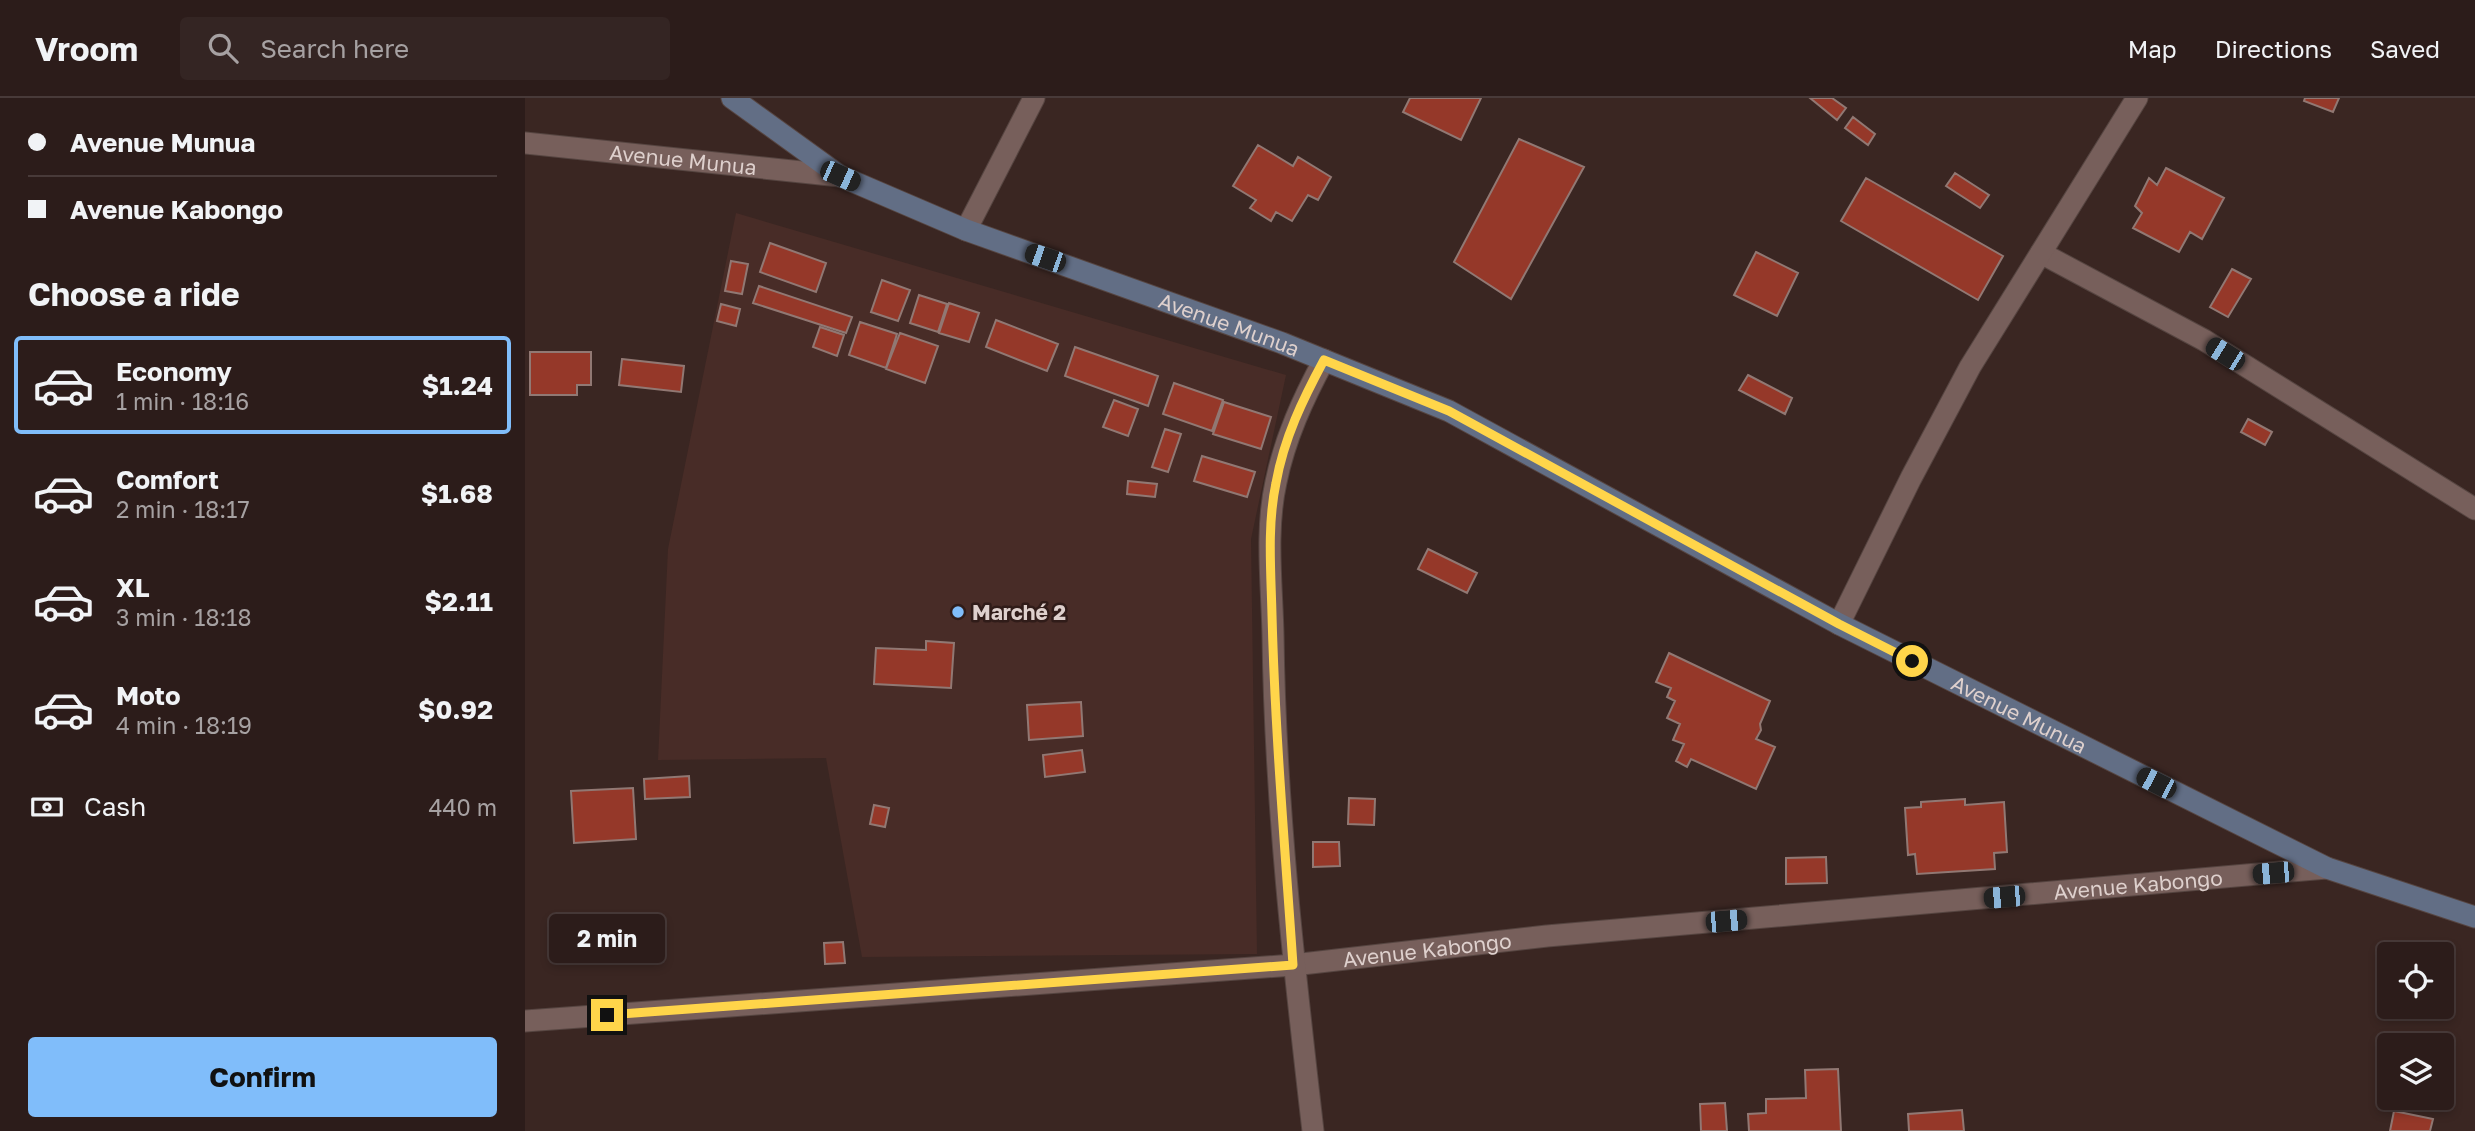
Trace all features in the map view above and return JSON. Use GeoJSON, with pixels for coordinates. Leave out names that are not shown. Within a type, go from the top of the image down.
{"type":"FeatureCollection","features":[{"type":"Feature","properties":{"kind":"main road","name":"Avenue Munua"},"geometry":{"type":"LineString","coordinates":[[732,98],[840,176],[966,230],[1324,360],[1449,411],[1839,624],[2327,868],[2475,917]]}},
{"type":"Feature","properties":{"kind":"street"},"geometry":{"type":"LineString","coordinates":[[966,230],[1034,98]]}},
{"type":"Feature","properties":{"kind":"street"},"geometry":{"type":"LineString","coordinates":[[1839,624],[1911,478],[1970,367],[2137,98]]}},
{"type":"Feature","properties":{"kind":"street","name":"Avenue Munua"},"geometry":{"type":"LineString","coordinates":[[525,143],[840,176]]}},
{"type":"Feature","properties":{"kind":"street"},"geometry":{"type":"LineString","coordinates":[[2041,253],[2204,341],[2475,509]]}},
{"type":"Feature","properties":{"kind":"street"},"geometry":{"type":"LineString","coordinates":[[1313,1131],[1293,965],[1273,683],[1271,531],[1275,485],[1283,453],[1295,416],[1324,360]]}},
{"type":"Feature","properties":{"kind":"street","name":"Avenue Kabongo"},"geometry":{"type":"LineString","coordinates":[[525,1021],[1293,965],[1547,936],[2327,868]]}},
{"type":"Feature","properties":{"kind":"shaded area","name":"Marché 2"},"geometry":{"type":"Polygon","coordinates":[[[736,213],[1286,375],[1251,539],[1257,954],[862,957],[826,758],[658,760],[668,549],[736,213]]]}},
{"type":"Feature","properties":{"kind":"building"},"geometry":{"type":"Polygon","coordinates":[[[1410,98],[1481,98],[1461,140],[1403,112],[1410,98]]]}},
{"type":"Feature","properties":{"kind":"building"},"geometry":{"type":"Polygon","coordinates":[[[1810,98],[1832,98],[1846,108],[1837,120],[1810,98]]]}},
{"type":"Feature","properties":{"kind":"building"},"geometry":{"type":"Polygon","coordinates":[[[2305,98],[2339,98],[2333,112],[2304,101],[2305,98]]]}},
{"type":"Feature","properties":{"kind":"building"},"geometry":{"type":"Polygon","coordinates":[[[1853,117],[1875,134],[1868,145],[1845,128],[1853,117]]]}},
{"type":"Feature","properties":{"kind":"building"},"geometry":{"type":"Polygon","coordinates":[[[1519,139],[1584,167],[1511,299],[1454,262],[1519,139]]]}},
{"type":"Feature","properties":{"kind":"building"},"geometry":{"type":"Polygon","coordinates":[[[1258,145],[1293,166],[1298,157],[1331,177],[1318,200],[1308,195],[1292,221],[1276,212],[1271,221],[1250,208],[1256,200],[1233,186],[1258,145]]]}},
{"type":"Feature","properties":{"kind":"building"},"geometry":{"type":"Polygon","coordinates":[[[2166,168],[2224,198],[2202,239],[2190,232],[2179,252],[2133,228],[2142,213],[2135,206],[2149,178],[2157,185],[2166,168]]]}},
{"type":"Feature","properties":{"kind":"building"},"geometry":{"type":"Polygon","coordinates":[[[1955,173],[1989,195],[1980,208],[1946,186],[1955,173]]]}},
{"type":"Feature","properties":{"kind":"building"},"geometry":{"type":"Polygon","coordinates":[[[1866,178],[2003,256],[1978,300],[1841,221],[1866,178]]]}},
{"type":"Feature","properties":{"kind":"building"},"geometry":{"type":"Polygon","coordinates":[[[770,243],[826,263],[816,292],[760,272],[770,243]]]}},
{"type":"Feature","properties":{"kind":"building"},"geometry":{"type":"Polygon","coordinates":[[[1756,252],[1798,273],[1777,316],[1734,295],[1756,252]]]}},
{"type":"Feature","properties":{"kind":"building"},"geometry":{"type":"Polygon","coordinates":[[[731,261],[748,264],[742,294],[725,291],[731,261]]]}},
{"type":"Feature","properties":{"kind":"building"},"geometry":{"type":"Polygon","coordinates":[[[2232,269],[2251,279],[2228,317],[2210,307],[2232,269]]]}},
{"type":"Feature","properties":{"kind":"building"},"geometry":{"type":"Polygon","coordinates":[[[882,280],[910,290],[898,321],[871,312],[882,280]]]}},
{"type":"Feature","properties":{"kind":"building"},"geometry":{"type":"Polygon","coordinates":[[[759,286],[852,317],[846,333],[753,303],[759,286]]]}},
{"type":"Feature","properties":{"kind":"building"},"geometry":{"type":"Polygon","coordinates":[[[919,295],[947,304],[938,332],[910,323],[919,295]]]}},
{"type":"Feature","properties":{"kind":"building"},"geometry":{"type":"Polygon","coordinates":[[[949,303],[979,313],[969,342],[939,333],[949,303]]]}},
{"type":"Feature","properties":{"kind":"building"},"geometry":{"type":"Polygon","coordinates":[[[721,304],[740,309],[736,326],[717,321],[721,304]]]}},
{"type":"Feature","properties":{"kind":"building"},"geometry":{"type":"Polygon","coordinates":[[[996,320],[1058,344],[1047,371],[986,347],[996,320]]]}},
{"type":"Feature","properties":{"kind":"building"},"geometry":{"type":"Polygon","coordinates":[[[860,322],[897,334],[886,368],[849,355],[860,322]]]}},
{"type":"Feature","properties":{"kind":"building"},"geometry":{"type":"Polygon","coordinates":[[[820,327],[844,335],[837,356],[813,347],[820,327]]]}},
{"type":"Feature","properties":{"kind":"building"},"geometry":{"type":"Polygon","coordinates":[[[900,333],[938,346],[925,383],[886,369],[900,333]]]}},
{"type":"Feature","properties":{"kind":"building"},"geometry":{"type":"Polygon","coordinates":[[[1075,347],[1158,376],[1148,406],[1065,376],[1075,347]]]}},
{"type":"Feature","properties":{"kind":"building"},"geometry":{"type":"Polygon","coordinates":[[[530,352],[591,352],[591,385],[577,385],[577,395],[530,395],[530,352]]]}},
{"type":"Feature","properties":{"kind":"building"},"geometry":{"type":"Polygon","coordinates":[[[622,359],[684,366],[681,392],[619,385],[622,359]]]}},
{"type":"Feature","properties":{"kind":"building"},"geometry":{"type":"Polygon","coordinates":[[[1748,375],[1792,398],[1785,414],[1739,390],[1748,375]]]}},
{"type":"Feature","properties":{"kind":"building"},"geometry":{"type":"Polygon","coordinates":[[[1174,383],[1223,400],[1212,431],[1163,414],[1174,383]]]}},
{"type":"Feature","properties":{"kind":"building"},"geometry":{"type":"Polygon","coordinates":[[[1114,400],[1138,409],[1128,436],[1103,427],[1114,400]]]}},
{"type":"Feature","properties":{"kind":"building"},"geometry":{"type":"Polygon","coordinates":[[[1224,402],[1271,417],[1261,449],[1213,434],[1224,402]]]}},
{"type":"Feature","properties":{"kind":"building"},"geometry":{"type":"Polygon","coordinates":[[[2248,419],[2272,432],[2265,445],[2241,432],[2248,419]]]}},
{"type":"Feature","properties":{"kind":"building"},"geometry":{"type":"Polygon","coordinates":[[[1165,429],[1181,434],[1168,472],[1152,467],[1165,429]]]}},
{"type":"Feature","properties":{"kind":"building"},"geometry":{"type":"Polygon","coordinates":[[[1202,456],[1255,472],[1247,497],[1194,481],[1202,456]]]}},
{"type":"Feature","properties":{"kind":"building"},"geometry":{"type":"Polygon","coordinates":[[[1128,481],[1157,484],[1155,497],[1127,494],[1128,481]]]}},
{"type":"Feature","properties":{"kind":"building"},"geometry":{"type":"Polygon","coordinates":[[[1428,549],[1477,573],[1467,593],[1418,569],[1428,549]]]}},
{"type":"Feature","properties":{"kind":"building"},"geometry":{"type":"Polygon","coordinates":[[[926,641],[954,643],[951,688],[874,684],[876,648],[926,650],[926,641]]]}},
{"type":"Feature","properties":{"kind":"building"},"geometry":{"type":"Polygon","coordinates":[[[1669,653],[1770,701],[1756,739],[1775,747],[1756,789],[1691,759],[1687,767],[1676,761],[1684,744],[1673,740],[1680,724],[1667,718],[1675,701],[1667,697],[1671,688],[1656,682],[1669,653]]]}},
{"type":"Feature","properties":{"kind":"building"},"geometry":{"type":"Polygon","coordinates":[[[1081,702],[1083,736],[1029,740],[1027,705],[1081,702]]]}},
{"type":"Feature","properties":{"kind":"building"},"geometry":{"type":"Polygon","coordinates":[[[1082,750],[1085,772],[1045,777],[1043,755],[1082,750]]]}},
{"type":"Feature","properties":{"kind":"building"},"geometry":{"type":"Polygon","coordinates":[[[689,776],[690,797],[645,799],[644,779],[689,776]]]}},
{"type":"Feature","properties":{"kind":"building"},"geometry":{"type":"Polygon","coordinates":[[[633,788],[636,839],[574,843],[571,791],[633,788]]]}},
{"type":"Feature","properties":{"kind":"building"},"geometry":{"type":"Polygon","coordinates":[[[1349,798],[1375,799],[1374,825],[1348,824],[1349,798]]]}},
{"type":"Feature","properties":{"kind":"building"},"geometry":{"type":"Polygon","coordinates":[[[1965,799],[1965,805],[2004,802],[2007,852],[1994,853],[1995,869],[1917,874],[1915,854],[1908,855],[1905,808],[1921,807],[1921,802],[1965,799]]]}},
{"type":"Feature","properties":{"kind":"building"},"geometry":{"type":"Polygon","coordinates":[[[874,805],[889,808],[885,827],[870,824],[874,805]]]}},
{"type":"Feature","properties":{"kind":"building"},"geometry":{"type":"Polygon","coordinates":[[[1313,842],[1339,842],[1340,866],[1313,867],[1313,842]]]}},
{"type":"Feature","properties":{"kind":"building"},"geometry":{"type":"Polygon","coordinates":[[[1826,857],[1827,883],[1786,884],[1786,858],[1826,857]]]}},
{"type":"Feature","properties":{"kind":"building"},"geometry":{"type":"Polygon","coordinates":[[[843,942],[845,963],[825,964],[824,943],[843,942]]]}},
{"type":"Feature","properties":{"kind":"building"},"geometry":{"type":"Polygon","coordinates":[[[1838,1069],[1841,1131],[1749,1131],[1748,1114],[1766,1113],[1766,1099],[1806,1098],[1805,1070],[1838,1069]]]}},
{"type":"Feature","properties":{"kind":"building"},"geometry":{"type":"Polygon","coordinates":[[[1725,1103],[1727,1131],[1701,1131],[1700,1104],[1725,1103]]]}},
{"type":"Feature","properties":{"kind":"building"},"geometry":{"type":"Polygon","coordinates":[[[1962,1110],[1964,1131],[1909,1131],[1908,1114],[1962,1110]]]}},
{"type":"Feature","properties":{"kind":"building"},"geometry":{"type":"Polygon","coordinates":[[[2394,1111],[2433,1119],[2430,1131],[2390,1131],[2394,1111]]]}},
{"type":"Feature","properties":{"kind":"place","name":"Marché 2"},"geometry":{"type":"Point","coordinates":[958,612]}},
{"type":"Feature","properties":{"kind":"route"},"geometry":{"type":"LineString","coordinates":[[607,1015],[1293,965],[1273,683],[1271,531],[1275,485],[1283,453],[1295,416],[1324,360],[1449,411],[1839,624],[1912,661]]}}]}
